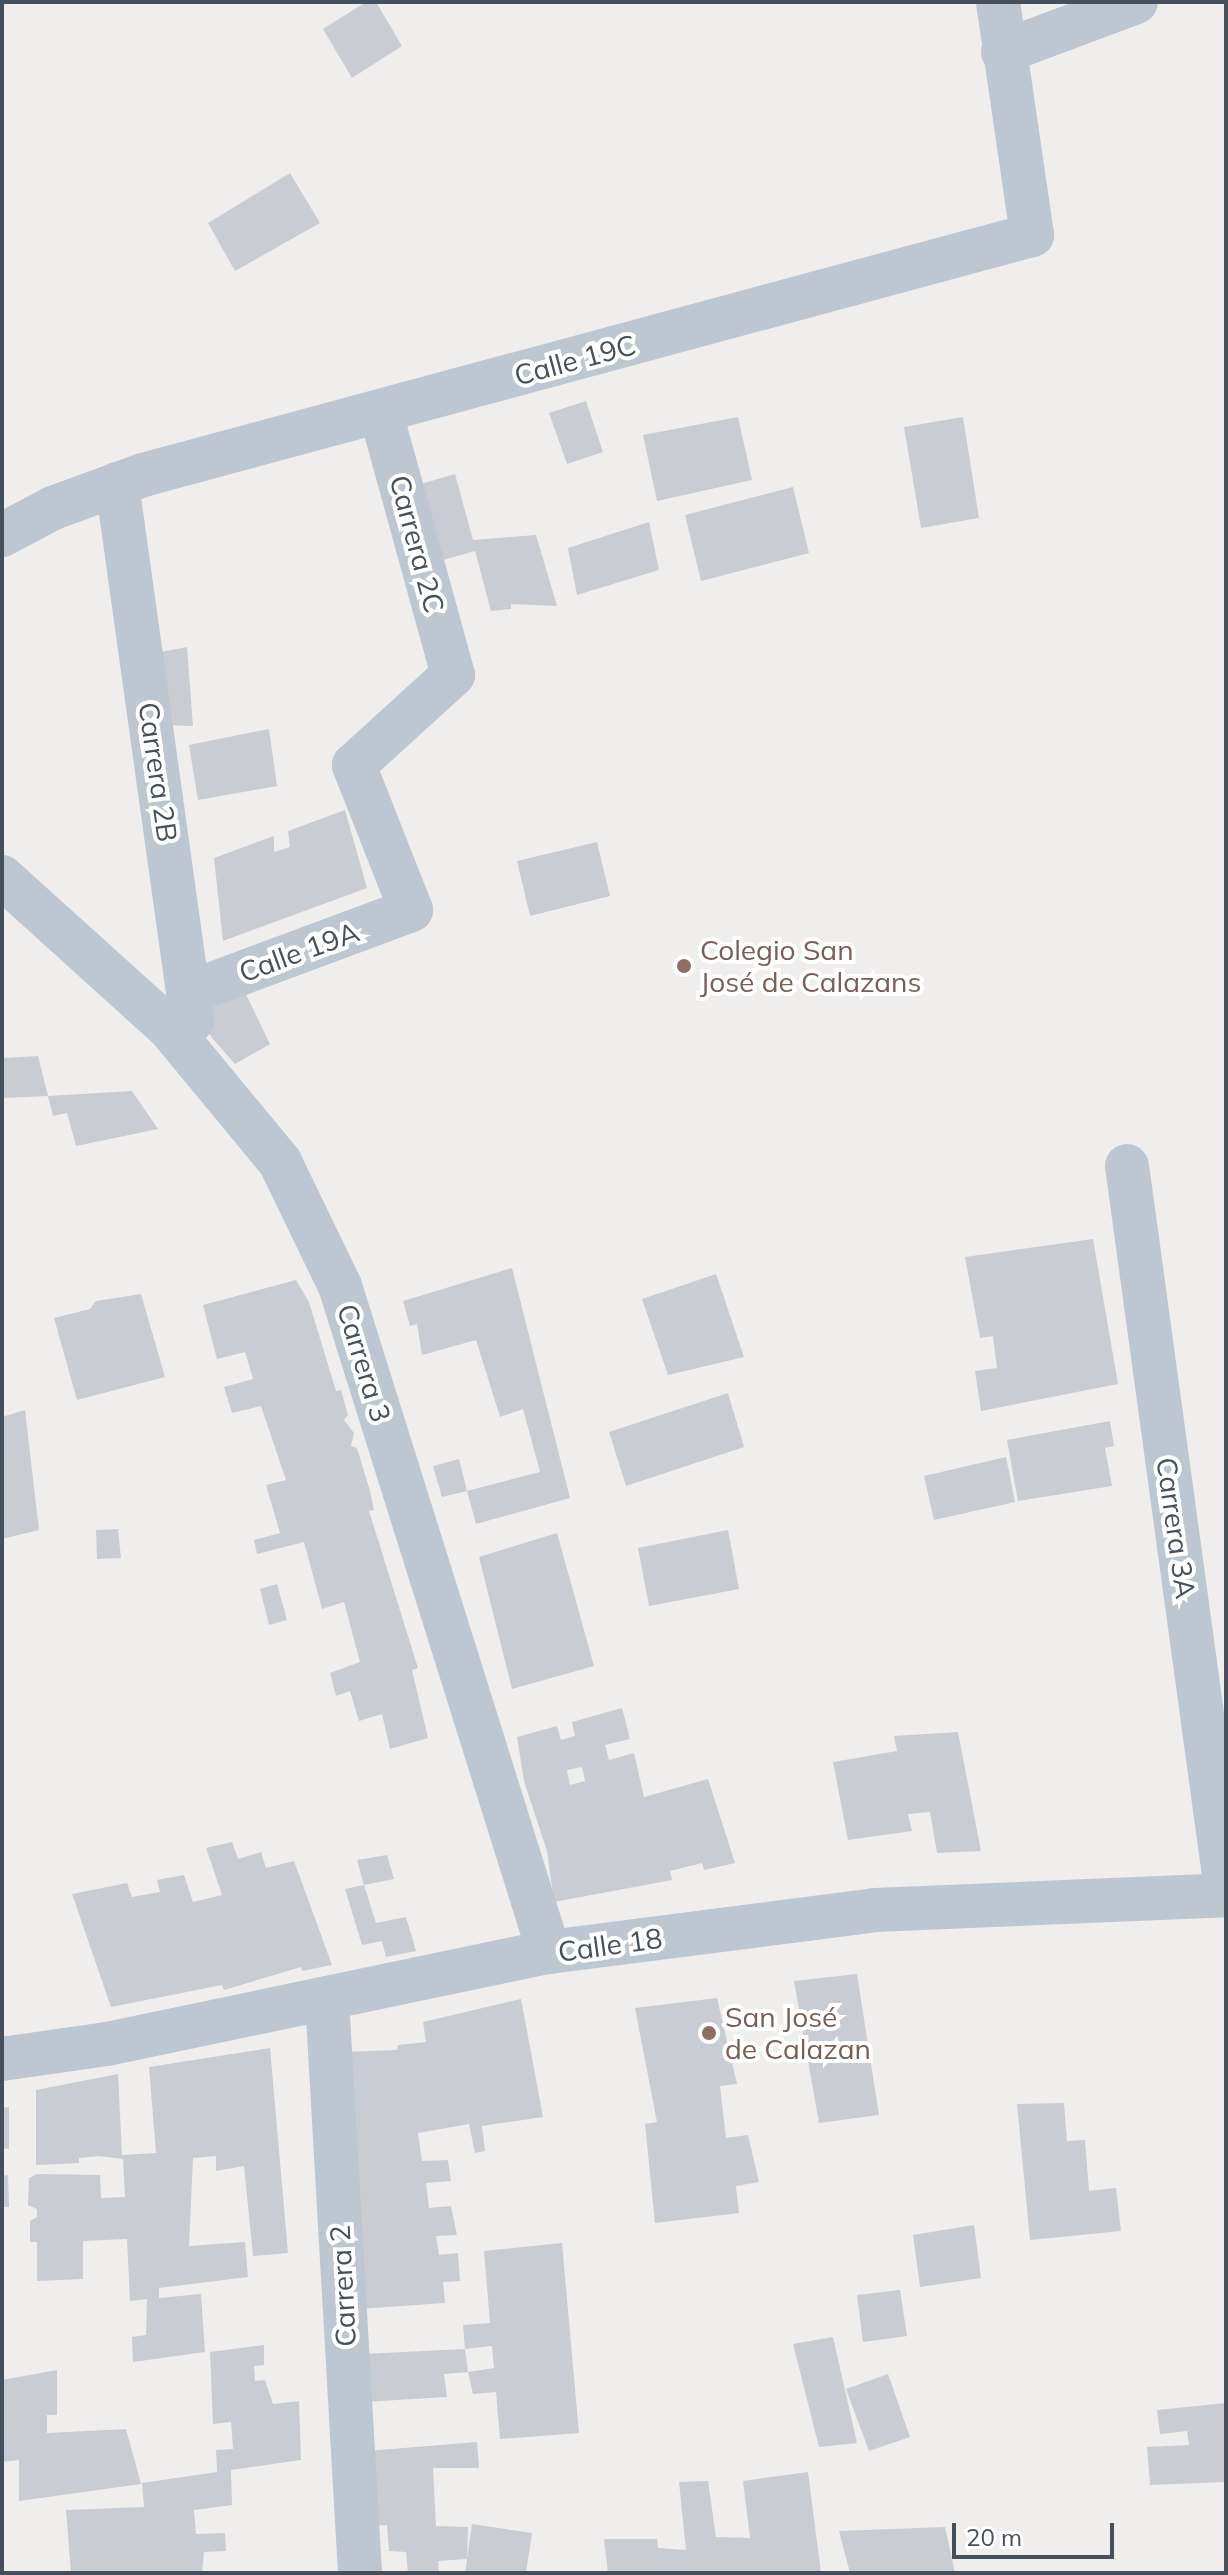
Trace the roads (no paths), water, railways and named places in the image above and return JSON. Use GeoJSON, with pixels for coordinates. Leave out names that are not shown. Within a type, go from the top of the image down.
{"type":"FeatureCollection","features":[{"type":"Feature","properties":{"kind":"street"},"geometry":{"type":"LineString","coordinates":[[998,2],[1003,52],[1136,2]]}},
{"type":"Feature","properties":{"kind":"street","name":"Calle 19C"},"geometry":{"type":"LineString","coordinates":[[2,535],[53,508],[117,484],[1032,235],[1003,52]]}},
{"type":"Feature","properties":{"kind":"street","name":"Carrera 2C"},"geometry":{"type":"LineString","coordinates":[[381,414],[453,675],[354,765],[411,910]]}},
{"type":"Feature","properties":{"kind":"street","name":"Carrera 2B"},"geometry":{"type":"LineString","coordinates":[[117,484],[197,1061]]}},
{"type":"Feature","properties":{"kind":"street","name":"Carrera 3"},"geometry":{"type":"LineString","coordinates":[[2,877],[170,1029],[280,1162],[340,1286],[549,1952]]}},
{"type":"Feature","properties":{"kind":"street","name":"Calle 19A"},"geometry":{"type":"LineString","coordinates":[[188,993],[411,910]]}},
{"type":"Feature","properties":{"kind":"street","name":"Carrera 3A"},"geometry":{"type":"LineString","coordinates":[[1127,1166],[1226,1892]]}},
{"type":"Feature","properties":{"kind":"street","name":"Calle 18"},"geometry":{"type":"LineString","coordinates":[[2,2059],[107,2044],[549,1952],[875,1910],[1226,1892]]}},
{"type":"Feature","properties":{"kind":"street","name":"Carrera 2"},"geometry":{"type":"LineString","coordinates":[[327,1999],[360,2573]]}},
{"type":"Feature","properties":{"kind":"place","name":"Colegio San José de Calazans"},"geometry":{"type":"Point","coordinates":[684,966]}},
{"type":"Feature","properties":{"kind":"place","name":"San José de Calazan"},"geometry":{"type":"Point","coordinates":[709,2033]}}]}
